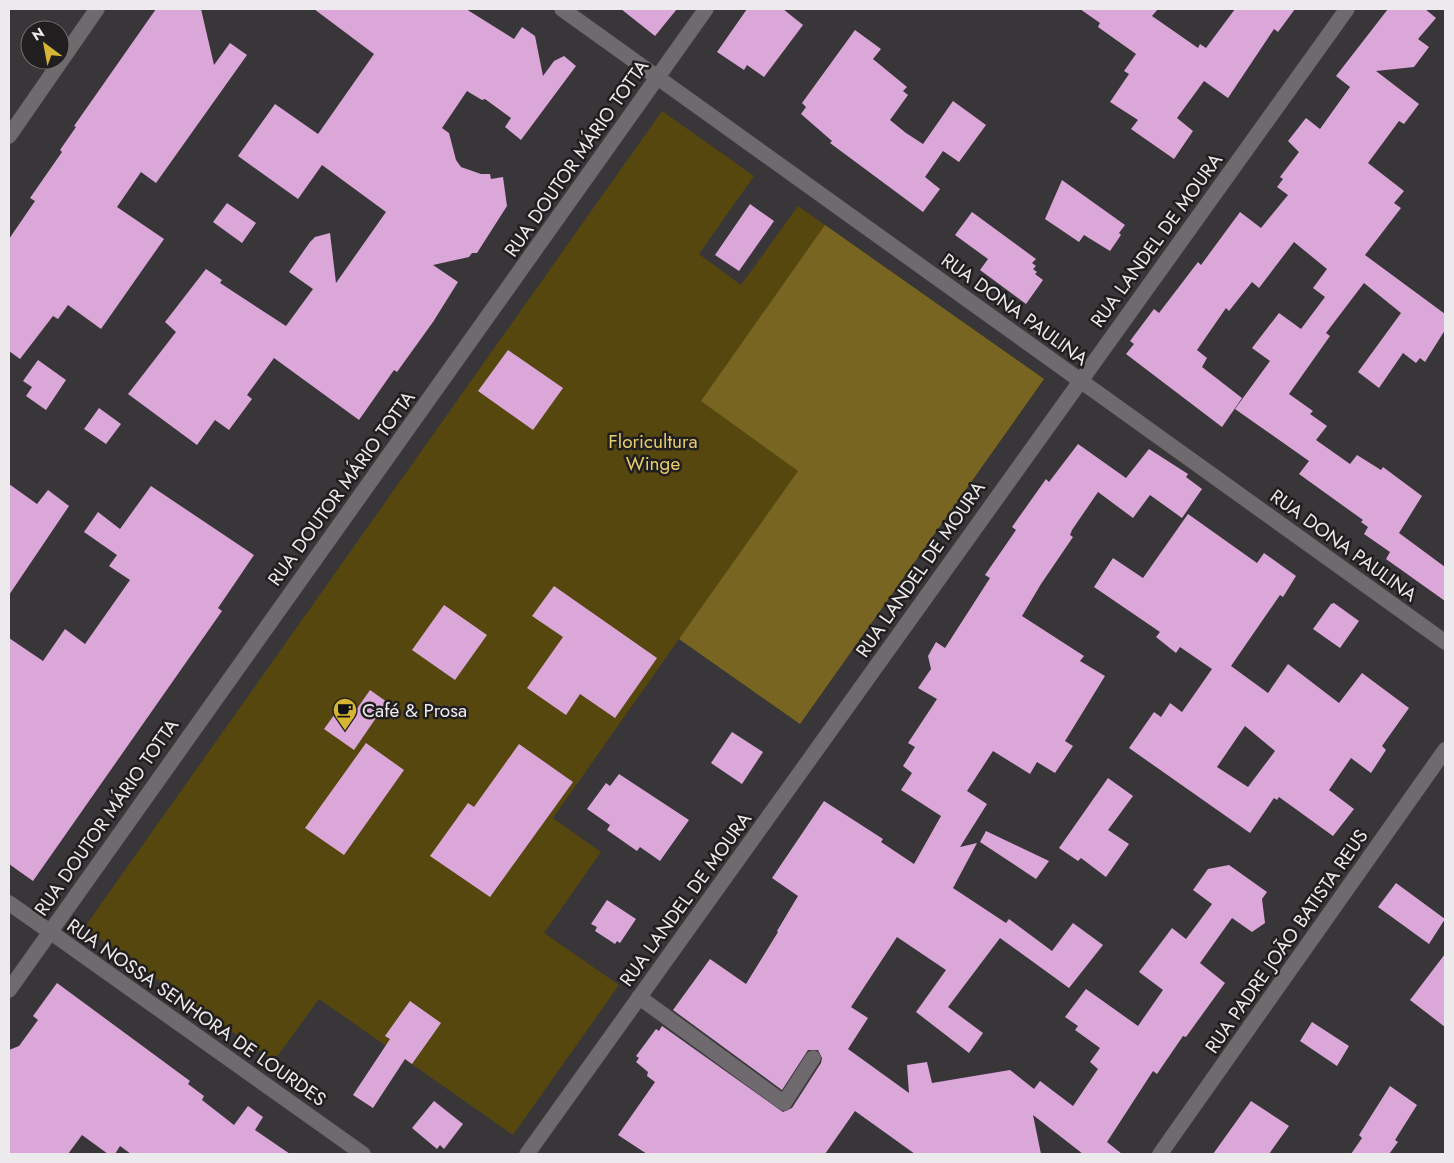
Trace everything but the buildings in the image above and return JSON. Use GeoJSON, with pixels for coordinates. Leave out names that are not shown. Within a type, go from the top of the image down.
{"type":"FeatureCollection","features":[{"type":"Feature","properties":{"kind":"street"},"geometry":{"type":"LineString","coordinates":[[9,136],[97,9]]}},
{"type":"Feature","properties":{"kind":"street","name":"RUA DONA PAULINA"},"geometry":{"type":"LineString","coordinates":[[562,9],[1445,642]]}},
{"type":"Feature","properties":{"kind":"street","name":"RUA DOUTOR MÁRIO TOTTA"},"geometry":{"type":"LineString","coordinates":[[9,990],[49,931],[706,9]]}},
{"type":"Feature","properties":{"kind":"street","name":"RUA LANDEL DE MOURA"},"geometry":{"type":"LineString","coordinates":[[527,1154],[1347,9]]}},
{"type":"Feature","properties":{"kind":"street","name":"RUA PADRE JOÃO BATISTA REUS"},"geometry":{"type":"LineString","coordinates":[[1160,1154],[1445,750]]}},
{"type":"Feature","properties":{"kind":"street","name":"RUA NOSSA SENHORA DE LOURDES"},"geometry":{"type":"LineString","coordinates":[[9,903],[362,1154]]}},
{"type":"Feature","properties":{"kind":"street"},"geometry":{"type":"LineString","coordinates":[[639,998],[784,1103],[813,1058]]}},
{"type":"Feature","properties":{"kind":"green space","name":"Floricultura Winge"},"geometry":{"type":"Polygon","coordinates":[[[662,111],[754,176],[699,254],[741,285],[798,206],[1044,379],[800,724],[679,639],[553,818],[601,852],[544,933],[619,985],[513,1135],[319,999],[274,1061],[84,928],[662,111]]]}},
{"type":"Feature","properties":{"kind":"shaded area"},"geometry":{"type":"Polygon","coordinates":[[[825,225],[1044,379],[800,724],[679,639],[798,471],[701,401],[825,225]]]}},
{"type":"Feature","properties":{"kind":"place","name":"Café & Prosa"},"geometry":{"type":"Point","coordinates":[345,731]}}]}
